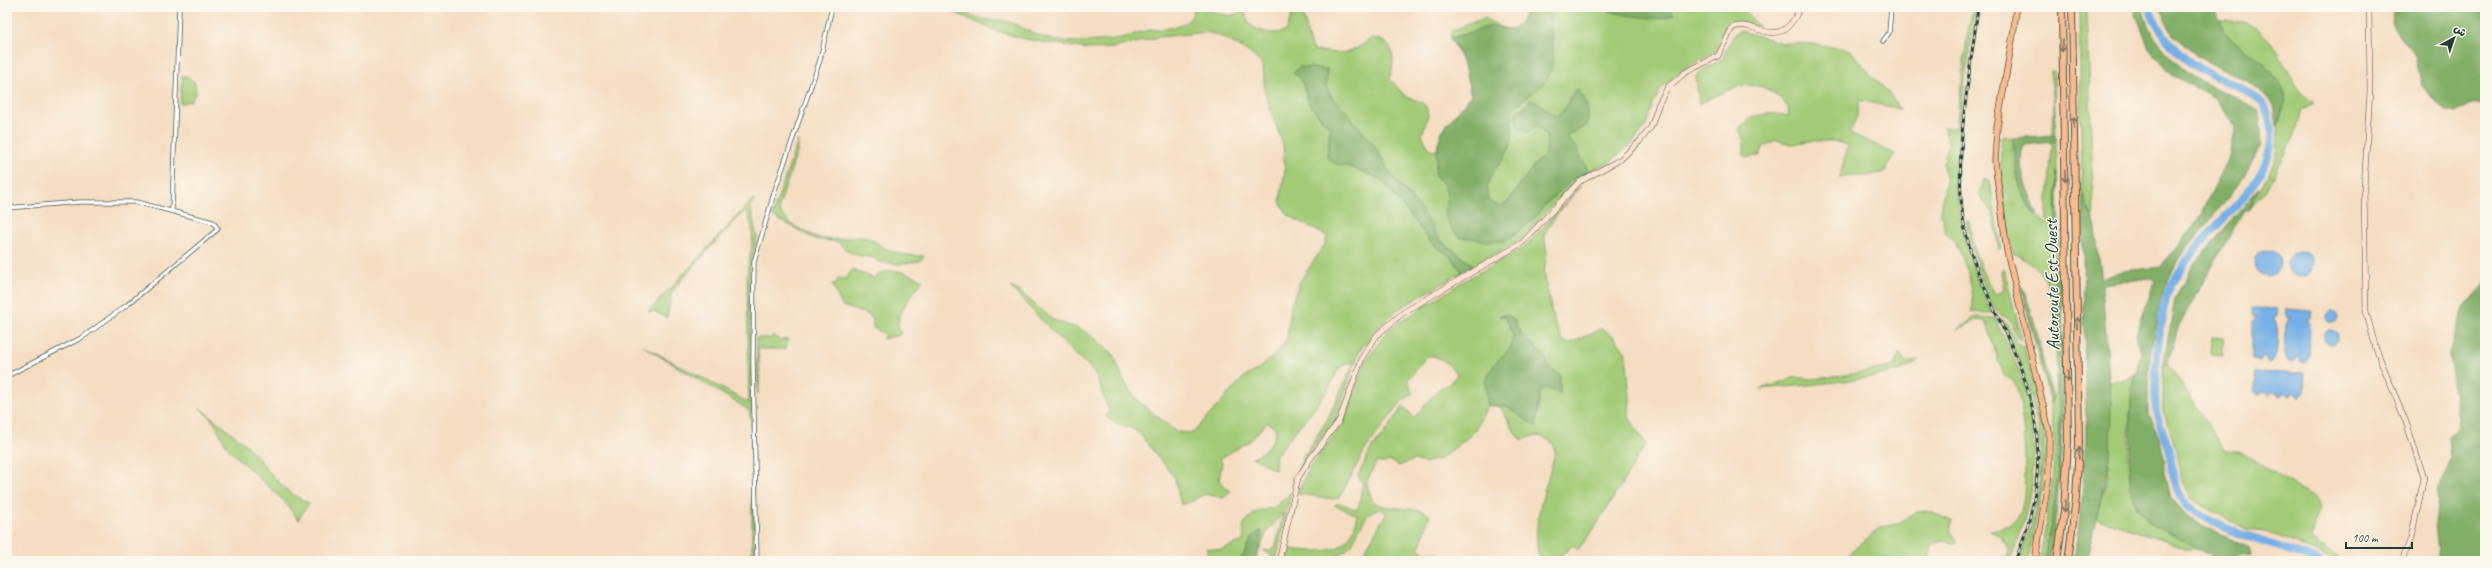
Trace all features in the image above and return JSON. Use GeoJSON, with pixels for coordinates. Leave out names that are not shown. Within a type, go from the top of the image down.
{"type":"FeatureCollection","features":[{"type":"Feature","properties":{"kind":"highway","name":"Autoroute Est-Ouest"},"geometry":{"type":"LineString","coordinates":[[2057,561],[2064,511],[2068,433],[2062,7]]}},
{"type":"Feature","properties":{"kind":"highway","name":"Autoroute Est-Ouest"},"geometry":{"type":"LineString","coordinates":[[2068,561],[2076,498],[2079,444],[2072,7]]}},
{"type":"Feature","properties":{"kind":"main road"},"geometry":{"type":"LineString","coordinates":[[2016,7],[1997,127],[1995,162],[2007,251],[2049,431],[2049,475],[2035,561]]}},
{"type":"Feature","properties":{"kind":"street"},"geometry":{"type":"LineString","coordinates":[[172,210],[179,7]]}},
{"type":"Feature","properties":{"kind":"street"},"geometry":{"type":"LineString","coordinates":[[758,561],[752,362],[754,262],[775,190],[820,60],[832,7]]}},
{"type":"Feature","properties":{"kind":"street"},"geometry":{"type":"LineString","coordinates":[[1279,561],[1298,478],[1310,459],[1332,434],[1339,421],[1362,356],[1385,326],[1404,312],[1522,244],[1579,182],[1621,159],[1640,141],[1651,127],[1659,103],[1668,87],[1686,72],[1718,56],[1732,28],[1739,25],[1767,33],[1781,31],[1792,21],[1800,7]]}},
{"type":"Feature","properties":{"kind":"street"},"geometry":{"type":"LineString","coordinates":[[1883,41],[1889,34],[1891,7]]}},
{"type":"Feature","properties":{"kind":"street"},"geometry":{"type":"LineString","coordinates":[[2369,7],[2370,91],[2364,188],[2366,311],[2376,349],[2406,422],[2424,478],[2411,538],[2402,561]]}},
{"type":"Feature","properties":{"kind":"street"},"geometry":{"type":"LineString","coordinates":[[7,208],[80,202],[136,202],[172,210],[213,222],[217,226],[217,231],[127,305],[83,337],[7,376]]}},
{"type":"Feature","properties":{"kind":"green space"},"geometry":{"type":"Polygon","coordinates":[[[942,7],[959,10],[982,19],[1012,23],[1048,39],[1080,42],[1099,41],[1148,31],[1172,28],[1189,20],[1193,14],[1194,7],[1226,15],[1238,13],[1243,9],[1253,27],[1262,31],[1277,33],[1286,31],[1295,7],[1303,16],[1308,39],[1313,50],[1344,53],[1364,44],[1372,38],[1386,43],[1390,47],[1393,65],[1390,79],[1405,96],[1421,102],[1426,106],[1428,115],[1422,135],[1427,145],[1433,151],[1437,150],[1442,131],[1471,95],[1464,65],[1451,38],[1451,31],[1484,18],[1501,27],[1512,30],[1520,22],[1529,7],[1733,7],[1743,9],[1759,27],[1742,22],[1729,26],[1715,52],[1681,71],[1662,87],[1653,104],[1648,123],[1631,145],[1607,164],[1589,171],[1572,184],[1519,241],[1473,265],[1442,242],[1431,228],[1420,209],[1389,171],[1364,133],[1332,97],[1326,87],[1322,70],[1310,67],[1299,76],[1305,86],[1308,102],[1330,128],[1327,157],[1336,164],[1351,167],[1382,180],[1432,243],[1453,259],[1462,272],[1397,310],[1376,329],[1360,350],[1336,419],[1307,457],[1295,479],[1303,457],[1327,420],[1354,363],[1348,363],[1339,368],[1326,393],[1276,455],[1275,470],[1252,457],[1265,450],[1272,442],[1276,428],[1267,422],[1251,440],[1219,459],[1222,463],[1219,480],[1231,492],[1223,498],[1204,494],[1193,501],[1181,505],[1175,478],[1139,433],[1131,428],[1118,426],[1105,415],[1110,413],[1097,378],[1090,367],[1073,353],[1010,287],[1019,291],[1053,320],[1078,328],[1092,336],[1113,354],[1125,383],[1135,398],[1176,432],[1193,433],[1243,378],[1259,369],[1279,351],[1287,338],[1291,306],[1299,283],[1325,244],[1327,236],[1288,215],[1280,202],[1285,170],[1283,145],[1265,93],[1263,66],[1249,52],[1218,35],[1207,32],[1159,37],[1113,48],[1087,49],[1024,39],[994,30],[942,7]]]}},
{"type":"Feature","properties":{"kind":"green space"},"geometry":{"type":"Polygon","coordinates":[[[1529,7],[1570,7],[1553,13],[1551,23],[1553,55],[1552,67],[1549,75],[1539,88],[1512,109],[1511,144],[1508,152],[1490,177],[1487,192],[1489,202],[1500,206],[1508,202],[1533,166],[1544,156],[1547,145],[1546,136],[1540,129],[1534,128],[1527,133],[1519,128],[1515,117],[1518,109],[1525,107],[1530,99],[1538,102],[1557,116],[1563,111],[1571,95],[1578,89],[1584,97],[1587,106],[1588,125],[1568,135],[1568,139],[1575,146],[1589,171],[1573,179],[1546,204],[1531,222],[1504,241],[1488,241],[1459,237],[1450,227],[1445,215],[1447,193],[1444,185],[1435,175],[1438,143],[1442,131],[1471,95],[1464,65],[1451,38],[1491,26],[1512,30],[1520,22],[1529,7]]]}},
{"type":"Feature","properties":{"kind":"green space"},"geometry":{"type":"Polygon","coordinates":[[[1603,7],[1670,7],[1674,14],[1665,18],[1642,17],[1613,12],[1606,10],[1603,7]]]}},
{"type":"Feature","properties":{"kind":"green space"},"geometry":{"type":"Polygon","coordinates":[[[1973,7],[1976,7],[1964,87],[1958,142],[1958,196],[1963,234],[1969,257],[1977,280],[1992,313],[1971,312],[1973,295],[1971,283],[1963,258],[1952,239],[1946,234],[1940,210],[1946,182],[1943,163],[1949,143],[1943,127],[1956,128],[1967,37],[1973,7]]]}},
{"type":"Feature","properties":{"kind":"green space"},"geometry":{"type":"Polygon","coordinates":[[[2079,7],[2087,7],[2094,222],[2082,193],[2079,7]]]}},
{"type":"Feature","properties":{"kind":"green space"},"geometry":{"type":"Polygon","coordinates":[[[2135,7],[2143,7],[2148,26],[2153,36],[2174,61],[2182,68],[2198,79],[2250,105],[2258,111],[2261,145],[2240,183],[2179,258],[2166,284],[2161,297],[2150,356],[2148,388],[2148,413],[2159,437],[2165,461],[2165,478],[2170,498],[2186,515],[2209,530],[2248,546],[2250,554],[2237,556],[2232,561],[2221,561],[2150,523],[2139,510],[2130,489],[2131,394],[2141,353],[2136,335],[2155,280],[2152,278],[2102,284],[2111,403],[2110,459],[2086,561],[2074,561],[2082,499],[2086,436],[2082,193],[2094,222],[2102,279],[2122,271],[2161,267],[2196,223],[2228,160],[2236,127],[2215,98],[2172,75],[2150,50],[2136,15],[2135,7]]]}},
{"type":"Feature","properties":{"kind":"green space"},"geometry":{"type":"Polygon","coordinates":[[[2159,7],[2214,7],[2223,29],[2234,41],[2255,56],[2268,68],[2286,98],[2277,127],[2274,106],[2265,95],[2252,84],[2198,57],[2173,35],[2159,7]]]}},
{"type":"Feature","properties":{"kind":"green space"},"geometry":{"type":"Polygon","coordinates":[[[2393,7],[2485,7],[2485,107],[2473,104],[2466,106],[2455,113],[2445,111],[2422,86],[2415,55],[2392,26],[2393,7]]]}},
{"type":"Feature","properties":{"kind":"green space"},"geometry":{"type":"Polygon","coordinates":[[[2218,21],[2242,22],[2249,24],[2260,31],[2277,52],[2298,87],[2305,96],[2314,103],[2302,109],[2295,135],[2265,191],[2249,210],[2274,163],[2277,150],[2279,123],[2284,109],[2239,46],[2224,34],[2218,21]]]}},
{"type":"Feature","properties":{"kind":"green space"},"geometry":{"type":"Polygon","coordinates":[[[1741,31],[1783,43],[1814,44],[1851,50],[1862,65],[1894,100],[1899,109],[1859,100],[1858,114],[1850,133],[1895,154],[1886,167],[1886,172],[1865,176],[1840,177],[1848,145],[1833,141],[1808,141],[1792,144],[1776,140],[1764,146],[1759,156],[1744,156],[1744,142],[1739,129],[1744,123],[1755,116],[1761,115],[1775,114],[1789,116],[1788,107],[1767,89],[1756,86],[1734,88],[1699,104],[1696,77],[1701,71],[1722,59],[1735,33],[1741,31]]]}},
{"type":"Feature","properties":{"kind":"green space"},"geometry":{"type":"Polygon","coordinates":[[[1299,67],[1327,69],[1326,87],[1332,97],[1348,113],[1354,123],[1372,142],[1389,171],[1420,209],[1442,242],[1473,265],[1462,272],[1453,259],[1432,243],[1382,180],[1351,167],[1336,164],[1327,157],[1330,128],[1309,103],[1302,82],[1293,73],[1299,67]]]}},
{"type":"Feature","properties":{"kind":"green space"},"geometry":{"type":"Polygon","coordinates":[[[2054,71],[2057,173],[2054,316],[2047,282],[2030,262],[2013,253],[2005,210],[2001,150],[2002,135],[2012,138],[2017,178],[2032,211],[2046,225],[2054,102],[2050,72],[2054,71]]]}},
{"type":"Feature","properties":{"kind":"green space"},"geometry":{"type":"Polygon","coordinates":[[[182,76],[189,77],[195,83],[196,92],[191,101],[180,104],[182,76]]]}},
{"type":"Feature","properties":{"kind":"green space"},"geometry":{"type":"Polygon","coordinates":[[[2056,135],[2056,140],[2052,142],[2025,145],[2022,152],[2021,161],[2024,180],[2038,215],[2024,199],[2019,180],[2015,148],[2012,138],[2056,135]]]}},
{"type":"Feature","properties":{"kind":"green space"},"geometry":{"type":"Polygon","coordinates":[[[798,140],[798,149],[779,207],[784,218],[804,232],[819,238],[867,238],[898,253],[924,256],[920,261],[901,264],[878,262],[875,258],[859,256],[851,253],[839,242],[815,239],[772,216],[798,140]]]}},
{"type":"Feature","properties":{"kind":"green space"},"geometry":{"type":"Polygon","coordinates":[[[2057,173],[2063,367],[2062,416],[2056,513],[2050,561],[2045,561],[2057,482],[2060,426],[2054,316],[2057,173]]]}},
{"type":"Feature","properties":{"kind":"green space"},"geometry":{"type":"Polygon","coordinates":[[[1985,178],[1990,181],[2001,248],[1999,250],[1992,212],[1980,196],[1981,186],[1985,178]]]}},
{"type":"Feature","properties":{"kind":"green space"},"geometry":{"type":"Polygon","coordinates":[[[1581,185],[1554,218],[1544,235],[1547,253],[1544,272],[1553,319],[1563,341],[1571,343],[1602,328],[1614,337],[1626,353],[1630,399],[1629,417],[1646,444],[1596,526],[1578,550],[1573,545],[1555,561],[1540,561],[1537,547],[1538,520],[1540,506],[1555,452],[1553,443],[1546,438],[1538,436],[1523,440],[1515,432],[1505,413],[1497,405],[1506,406],[1536,426],[1540,393],[1546,388],[1552,390],[1553,371],[1541,353],[1523,334],[1514,320],[1506,318],[1513,336],[1511,347],[1495,363],[1485,381],[1488,406],[1472,434],[1440,459],[1424,463],[1414,460],[1399,466],[1390,461],[1383,463],[1376,462],[1367,481],[1373,502],[1379,505],[1417,510],[1430,515],[1419,549],[1429,554],[1438,553],[1428,561],[1359,561],[1386,514],[1384,510],[1377,510],[1371,512],[1366,517],[1352,544],[1340,554],[1325,560],[1282,561],[1285,548],[1319,551],[1336,548],[1343,544],[1354,528],[1358,515],[1334,505],[1340,503],[1357,510],[1363,484],[1358,476],[1371,449],[1388,429],[1403,406],[1414,418],[1440,388],[1448,385],[1457,375],[1444,361],[1436,357],[1427,356],[1408,379],[1412,394],[1401,402],[1365,450],[1340,497],[1334,499],[1299,494],[1298,491],[1312,463],[1343,424],[1365,362],[1389,329],[1462,282],[1525,247],[1581,185]]]}},
{"type":"Feature","properties":{"kind":"green space"},"geometry":{"type":"Polygon","coordinates":[[[2259,188],[2249,210],[2244,210],[2179,325],[2168,364],[2163,367],[2175,299],[2192,267],[2259,188]]]}},
{"type":"Feature","properties":{"kind":"green space"},"geometry":{"type":"Polygon","coordinates":[[[754,198],[751,208],[757,238],[750,271],[755,561],[752,561],[752,431],[749,410],[643,346],[749,403],[747,277],[752,246],[752,231],[751,223],[745,212],[739,216],[676,286],[671,295],[667,318],[654,311],[648,312],[754,198]]]}},
{"type":"Feature","properties":{"kind":"green space"},"geometry":{"type":"Polygon","coordinates":[[[1966,221],[1969,221],[1975,251],[1982,271],[1995,294],[2002,292],[2004,288],[2001,273],[2004,268],[2022,340],[2017,338],[2010,321],[2000,315],[1991,303],[1981,280],[1966,221]]]}},
{"type":"Feature","properties":{"kind":"green space"},"geometry":{"type":"Polygon","coordinates":[[[852,270],[874,278],[886,272],[898,271],[910,274],[923,280],[904,306],[898,321],[898,328],[901,333],[899,335],[883,339],[885,334],[873,328],[873,320],[869,315],[842,306],[832,284],[837,283],[838,278],[845,279],[852,270]]]}},
{"type":"Feature","properties":{"kind":"green space"},"geometry":{"type":"Polygon","coordinates":[[[2020,283],[2031,311],[2053,397],[2050,403],[2020,283]]]}},
{"type":"Feature","properties":{"kind":"green space"},"geometry":{"type":"Polygon","coordinates":[[[2485,283],[2485,561],[2439,561],[2435,524],[2439,489],[2450,458],[2448,437],[2459,427],[2449,354],[2463,308],[2485,283]]]}},
{"type":"Feature","properties":{"kind":"green space"},"geometry":{"type":"Polygon","coordinates":[[[1507,314],[1514,320],[1523,337],[1546,357],[1547,366],[1560,375],[1560,394],[1546,388],[1540,393],[1536,427],[1506,406],[1488,406],[1485,381],[1495,363],[1511,347],[1513,336],[1506,318],[1499,316],[1507,314]]]}},
{"type":"Feature","properties":{"kind":"green space"},"geometry":{"type":"Polygon","coordinates":[[[1975,317],[1995,318],[2020,373],[2032,420],[2034,444],[2030,491],[2019,538],[2010,561],[2008,561],[2009,549],[2000,537],[1990,530],[2013,522],[2019,515],[2022,505],[2025,451],[2019,396],[2014,382],[2004,376],[1985,321],[1977,320],[1957,330],[1975,317]]]}},
{"type":"Feature","properties":{"kind":"green space"},"geometry":{"type":"Polygon","coordinates":[[[2000,319],[2007,324],[2016,341],[2024,346],[2042,416],[2045,449],[2042,490],[2028,561],[2019,561],[2031,528],[2038,496],[2040,467],[2039,438],[2034,409],[2026,380],[2000,319]]]}},
{"type":"Feature","properties":{"kind":"green space"},"geometry":{"type":"Polygon","coordinates":[[[774,336],[780,340],[788,339],[786,349],[758,349],[760,374],[758,394],[756,338],[770,338],[774,336]]]}},
{"type":"Feature","properties":{"kind":"green space"},"geometry":{"type":"Polygon","coordinates":[[[2212,337],[2223,338],[2223,356],[2211,355],[2212,337]]]}},
{"type":"Feature","properties":{"kind":"green space"},"geometry":{"type":"Polygon","coordinates":[[[1899,353],[1907,364],[1919,360],[1909,367],[1892,373],[1845,381],[1761,389],[1796,377],[1809,379],[1835,377],[1891,367],[1896,364],[1899,353]]]}},
{"type":"Feature","properties":{"kind":"green space"},"geometry":{"type":"Polygon","coordinates":[[[2168,364],[2226,451],[2239,451],[2317,499],[2320,508],[2314,524],[2311,539],[2345,561],[2334,561],[2329,557],[2266,532],[2246,530],[2191,498],[2180,477],[2179,463],[2171,431],[2163,411],[2163,367],[2168,364]]]}},
{"type":"Feature","properties":{"kind":"green space"},"geometry":{"type":"Polygon","coordinates":[[[2135,373],[2129,423],[2129,464],[2133,498],[2138,509],[2159,526],[2203,550],[2183,549],[2168,541],[2095,518],[2107,480],[2110,459],[2110,381],[2127,380],[2135,373]]]}},
{"type":"Feature","properties":{"kind":"green space"},"geometry":{"type":"Polygon","coordinates":[[[2056,377],[2059,400],[2060,446],[2056,492],[2045,561],[2040,561],[2052,485],[2055,448],[2050,403],[2055,393],[2056,377]]]}},
{"type":"Feature","properties":{"kind":"green space"},"geometry":{"type":"Polygon","coordinates":[[[200,408],[246,445],[289,492],[309,503],[298,520],[284,501],[229,450],[213,421],[200,408]]]}},
{"type":"Feature","properties":{"kind":"green space"},"geometry":{"type":"Polygon","coordinates":[[[1291,492],[1276,561],[1272,561],[1271,555],[1263,550],[1271,551],[1276,545],[1283,513],[1267,532],[1255,561],[1208,561],[1207,548],[1221,550],[1243,541],[1243,528],[1245,522],[1251,518],[1254,513],[1275,507],[1291,492]]]}},
{"type":"Feature","properties":{"kind":"green space"},"geometry":{"type":"Polygon","coordinates":[[[1916,511],[1927,511],[1953,521],[1951,531],[1952,535],[1956,539],[1955,544],[1943,541],[1937,542],[1931,546],[1929,561],[1840,561],[1880,528],[1901,523],[1916,511]]]}},
{"type":"Feature","properties":{"kind":"green space"},"geometry":{"type":"Polygon","coordinates":[[[1259,531],[1262,531],[1261,538],[1255,558],[1253,561],[1240,561],[1251,541],[1259,531]]]}},
{"type":"Feature","properties":{"kind":"water"},"geometry":{"type":"Polygon","coordinates":[[[2267,250],[2276,254],[2280,263],[2276,272],[2267,276],[2258,272],[2254,263],[2258,254],[2267,250]]]}},
{"type":"Feature","properties":{"kind":"water"},"geometry":{"type":"Polygon","coordinates":[[[2300,251],[2309,255],[2313,264],[2309,273],[2300,277],[2291,273],[2287,264],[2291,255],[2300,251]]]}},
{"type":"Feature","properties":{"kind":"water"},"geometry":{"type":"Polygon","coordinates":[[[2253,308],[2278,309],[2277,316],[2273,317],[2277,326],[2278,340],[2276,354],[2271,363],[2267,362],[2264,356],[2260,362],[2252,359],[2252,321],[2257,316],[2253,316],[2253,308]]]}},
{"type":"Feature","properties":{"kind":"water"},"geometry":{"type":"Polygon","coordinates":[[[2287,309],[2312,311],[2311,318],[2307,319],[2310,323],[2309,358],[2305,363],[2300,363],[2297,357],[2293,363],[2287,362],[2285,358],[2286,324],[2290,318],[2286,318],[2287,309]]]}},
{"type":"Feature","properties":{"kind":"water"},"geometry":{"type":"Polygon","coordinates":[[[2332,311],[2336,313],[2338,317],[2336,321],[2332,323],[2328,321],[2326,317],[2328,313],[2332,311]]]}},
{"type":"Feature","properties":{"kind":"water"},"geometry":{"type":"Polygon","coordinates":[[[2328,330],[2334,330],[2338,334],[2338,340],[2334,344],[2328,344],[2324,340],[2324,334],[2328,330]]]}},
{"type":"Feature","properties":{"kind":"water"},"geometry":{"type":"Polygon","coordinates":[[[2255,372],[2305,373],[2304,393],[2301,393],[2301,396],[2298,396],[2298,393],[2292,393],[2291,396],[2282,393],[2281,396],[2278,395],[2278,392],[2271,392],[2270,395],[2268,395],[2268,392],[2261,392],[2261,395],[2258,395],[2258,392],[2254,392],[2255,372]]]}},
{"type":"Feature","properties":{"kind":"waterway"},"geometry":{"type":"LineString","coordinates":[[2150,7],[2153,17],[2166,38],[2186,59],[2204,71],[2243,90],[2259,100],[2268,114],[2271,134],[2271,143],[2267,160],[2259,177],[2234,208],[2193,251],[2176,277],[2166,299],[2157,354],[2155,399],[2157,415],[2170,454],[2175,485],[2180,497],[2189,507],[2219,525],[2319,561]]}},
{"type":"Feature","properties":{"kind":"railway"},"geometry":{"type":"LineString","coordinates":[[1978,7],[1964,112],[1960,166],[1963,218],[1966,235],[1976,267],[2022,372],[2036,426],[2038,452],[2037,479],[2033,506],[2015,561]]}}]}
